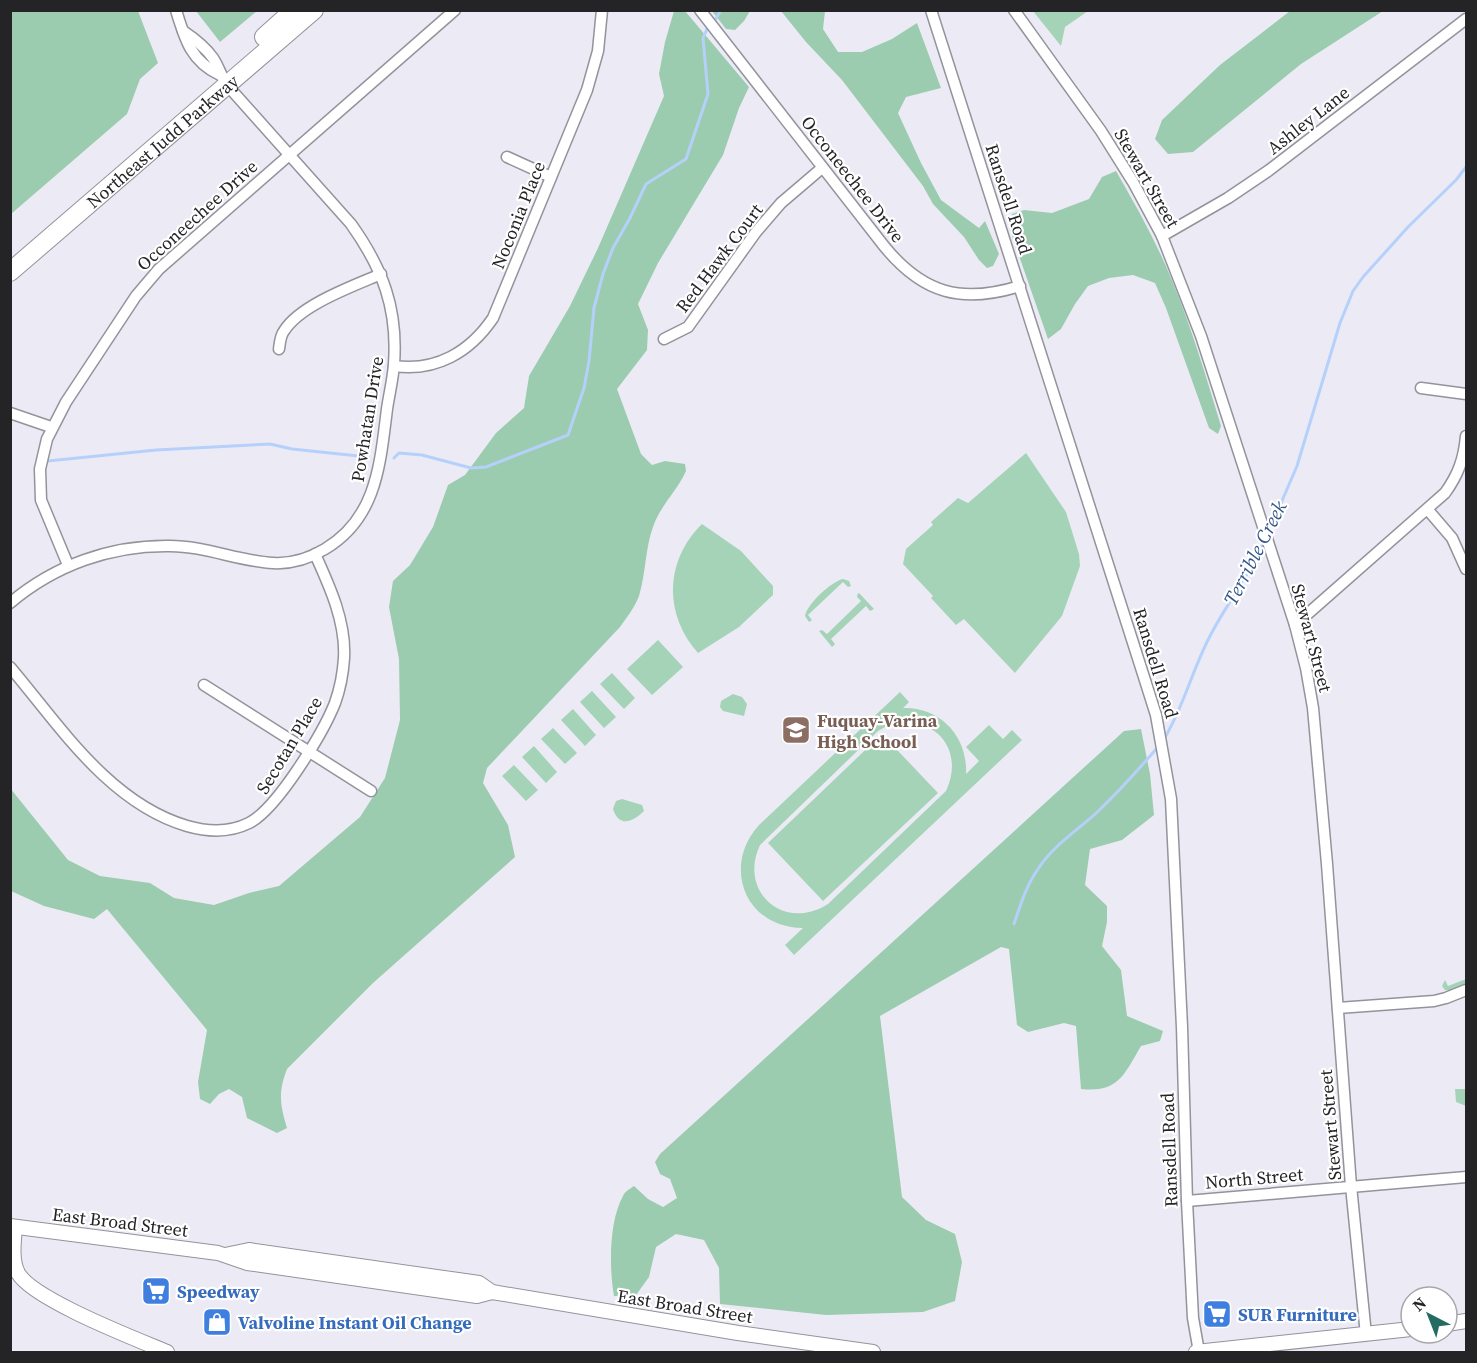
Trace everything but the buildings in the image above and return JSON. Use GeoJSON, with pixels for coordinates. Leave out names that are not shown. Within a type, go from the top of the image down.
{"type":"FeatureCollection","features":[{"type":"Feature","properties":{"kind":"highway","name":"Northeast Judd Parkway"},"geometry":{"type":"LineString","coordinates":[[10,272],[224,80],[294,10]]}},
{"type":"Feature","properties":{"kind":"highway","name":"Northeast Judd Parkway"},"geometry":{"type":"LineString","coordinates":[[10,256],[224,80],[314,10]]}},
{"type":"Feature","properties":{"kind":"main road"},"geometry":{"type":"LineString","coordinates":[[13,1227],[15,1268],[29,1286],[66,1307],[167,1353]]}},
{"type":"Feature","properties":{"kind":"main road","name":"East Broad Street"},"geometry":{"type":"LineString","coordinates":[[13,1227],[225,1255],[247,1263],[477,1296],[492,1292],[873,1353]]}},
{"type":"Feature","properties":{"kind":"main road"},"geometry":{"type":"LineString","coordinates":[[1198,1352],[1399,1331]]}},
{"type":"Feature","properties":{"kind":"street","name":"Powhatan Drive"},"geometry":{"type":"LineString","coordinates":[[10,603],[37,583],[68,565],[110,552],[171,546],[210,550],[273,563],[300,560],[315,554],[345,535],[364,510],[371,495],[382,447],[394,366],[393,318],[389,296],[381,274],[364,242],[351,224],[224,80],[214,60],[198,41],[183,31],[176,10]]}},
{"type":"Feature","properties":{"kind":"street","name":"Occoneechee Drive"},"geometry":{"type":"LineString","coordinates":[[68,565],[41,500],[40,469],[51,427],[147,281],[455,10]]}},
{"type":"Feature","properties":{"kind":"street","name":"Noconia Place"},"geometry":{"type":"LineString","coordinates":[[394,366],[426,366],[446,360],[464,351],[484,330],[499,304],[579,110],[593,70],[601,33],[602,10]]}},
{"type":"Feature","properties":{"kind":"street","name":"Occoneechee Drive"},"geometry":{"type":"LineString","coordinates":[[700,10],[822,168],[908,272],[949,293],[961,295],[981,295],[1020,286]]}},
{"type":"Feature","properties":{"kind":"street","name":"Ransdell Road"},"geometry":{"type":"LineString","coordinates":[[931,10],[1149,691],[1167,769],[1174,845],[1193,1318],[1198,1352]]}},
{"type":"Feature","properties":{"kind":"street","name":"Stewart Street"},"geometry":{"type":"LineString","coordinates":[[1014,10],[1101,131],[1133,182],[1162,236],[1202,336],[1295,625],[1313,708],[1351,1186],[1366,1335]]}},
{"type":"Feature","properties":{"kind":"street","name":"Ashley Lane"},"geometry":{"type":"LineString","coordinates":[[1162,236],[1228,198],[1268,171],[1467,19]]}},
{"type":"Feature","properties":{"kind":"street"},"geometry":{"type":"LineString","coordinates":[[507,157],[551,177]]}},
{"type":"Feature","properties":{"kind":"street","name":"Red Hawk Court"},"geometry":{"type":"LineString","coordinates":[[664,339],[688,327],[756,232],[782,203],[822,168]]}},
{"type":"Feature","properties":{"kind":"street"},"geometry":{"type":"LineString","coordinates":[[279,349],[284,331],[315,304],[381,274]]}},
{"type":"Feature","properties":{"kind":"street"},"geometry":{"type":"LineString","coordinates":[[1421,388],[1467,394]]}},
{"type":"Feature","properties":{"kind":"street"},"geometry":{"type":"LineString","coordinates":[[10,412],[51,427]]}},
{"type":"Feature","properties":{"kind":"street"},"geometry":{"type":"LineString","coordinates":[[1295,625],[1428,510],[1444,493],[1457,475],[1462,463],[1467,436]]}},
{"type":"Feature","properties":{"kind":"street"},"geometry":{"type":"LineString","coordinates":[[1428,510],[1452,538],[1467,569]]}},
{"type":"Feature","properties":{"kind":"street","name":"Secotan Place"},"geometry":{"type":"LineString","coordinates":[[10,668],[102,774],[131,799],[149,810],[187,826],[225,831],[249,823],[259,817],[277,799],[308,751],[334,705],[342,677],[343,633],[336,607],[315,554]]}},
{"type":"Feature","properties":{"kind":"street"},"geometry":{"type":"LineString","coordinates":[[204,685],[371,791]]}},
{"type":"Feature","properties":{"kind":"street"},"geometry":{"type":"LineString","coordinates":[[1338,1008],[1434,1000],[1467,990]]}},
{"type":"Feature","properties":{"kind":"street","name":"North Street"},"geometry":{"type":"LineString","coordinates":[[1187,1201],[1467,1177]]}},
{"type":"Feature","properties":{"kind":"green space"},"geometry":{"type":"Polygon","coordinates":[[[11,10],[138,11],[158,63],[140,79],[127,114],[11,214],[11,10]]]}},
{"type":"Feature","properties":{"kind":"green space"},"geometry":{"type":"Polygon","coordinates":[[[196,11],[257,11],[220,42],[196,11]]]}},
{"type":"Feature","properties":{"kind":"green space"},"geometry":{"type":"Polygon","coordinates":[[[674,11],[685,11],[749,87],[739,108],[723,155],[658,263],[638,304],[648,330],[647,350],[617,389],[641,454],[652,465],[665,461],[685,464],[686,471],[653,527],[639,596],[631,612],[620,627],[487,768],[483,783],[508,825],[515,857],[373,983],[287,1069],[281,1098],[287,1128],[277,1133],[247,1118],[242,1097],[229,1089],[219,1094],[210,1104],[200,1099],[198,1082],[207,1030],[107,909],[94,919],[44,906],[11,891],[10,788],[68,860],[100,876],[150,883],[174,898],[214,905],[279,886],[360,817],[385,778],[400,720],[399,659],[389,607],[393,581],[410,565],[433,527],[448,485],[465,475],[496,433],[524,408],[529,376],[570,306],[598,248],[664,96],[659,74],[674,11]]]}},
{"type":"Feature","properties":{"kind":"green space"},"geometry":{"type":"Polygon","coordinates":[[[712,11],[750,11],[735,30],[726,29],[712,11]]]}},
{"type":"Feature","properties":{"kind":"green space"},"geometry":{"type":"Polygon","coordinates":[[[781,11],[825,11],[823,29],[838,52],[862,52],[892,39],[917,23],[941,88],[906,97],[898,113],[941,200],[979,228],[985,221],[999,254],[993,266],[987,268],[979,260],[964,237],[933,204],[923,186],[842,80],[806,42],[781,11]]]}},
{"type":"Feature","properties":{"kind":"green space"},"geometry":{"type":"Polygon","coordinates":[[[1033,11],[1088,11],[1065,27],[1061,46],[1033,11]]]}},
{"type":"Feature","properties":{"kind":"green space"},"geometry":{"type":"Polygon","coordinates":[[[1290,11],[1383,11],[1301,64],[1193,152],[1168,154],[1155,139],[1162,120],[1220,65],[1290,11]]]}},
{"type":"Feature","properties":{"kind":"green space"},"geometry":{"type":"Polygon","coordinates":[[[1116,171],[1152,237],[1178,296],[1221,426],[1218,434],[1209,428],[1155,283],[1133,275],[1109,278],[1088,286],[1061,329],[1048,339],[1009,227],[1012,214],[1024,210],[1052,213],[1089,199],[1102,177],[1116,171]]]}},
{"type":"Feature","properties":{"kind":"green space"},"geometry":{"type":"Polygon","coordinates":[[[1026,453],[1066,512],[1079,554],[1080,566],[1062,616],[1015,673],[964,619],[956,625],[903,564],[906,549],[933,525],[931,522],[958,498],[968,503],[1026,453]]]}},
{"type":"Feature","properties":{"kind":"green space"},"geometry":{"type":"Polygon","coordinates":[[[702,524],[741,551],[773,586],[773,595],[739,627],[698,653],[687,638],[679,621],[674,605],[673,587],[675,570],[681,554],[690,538],[702,524]]]}},
{"type":"Feature","properties":{"kind":"green space"},"geometry":{"type":"Polygon","coordinates":[[[843,579],[849,581],[851,586],[848,587],[843,582],[808,615],[812,620],[809,622],[805,616],[810,605],[827,588],[843,579]]]}},
{"type":"Feature","properties":{"kind":"green space"},"geometry":{"type":"Polygon","coordinates":[[[858,593],[874,609],[870,611],[866,606],[831,639],[835,644],[832,647],[819,631],[822,630],[827,634],[861,601],[857,597],[858,593]]]}},
{"type":"Feature","properties":{"kind":"green space"},"geometry":{"type":"Polygon","coordinates":[[[658,640],[683,667],[652,695],[627,669],[658,640]]]}},
{"type":"Feature","properties":{"kind":"green space"},"geometry":{"type":"Polygon","coordinates":[[[612,673],[635,698],[624,709],[600,684],[612,673]]]}},
{"type":"Feature","properties":{"kind":"green space"},"geometry":{"type":"Polygon","coordinates":[[[592,691],[616,717],[604,728],[580,702],[592,691]]]}},
{"type":"Feature","properties":{"kind":"green space"},"geometry":{"type":"Polygon","coordinates":[[[900,692],[909,702],[903,708],[929,713],[950,727],[962,748],[966,774],[979,761],[966,747],[989,725],[1003,739],[1012,730],[1022,740],[794,955],[785,945],[803,928],[783,925],[767,918],[754,906],[745,892],[741,876],[742,859],[748,841],[759,825],[900,692]],[[902,722],[878,731],[760,845],[755,862],[755,878],[760,892],[769,903],[781,910],[796,913],[812,911],[828,904],[946,791],[951,778],[950,753],[938,734],[916,723],[902,722]]]}},
{"type":"Feature","properties":{"kind":"green space"},"geometry":{"type":"Polygon","coordinates":[[[733,694],[742,697],[747,704],[744,716],[723,711],[720,707],[721,701],[733,694]]]}},
{"type":"Feature","properties":{"kind":"green space"},"geometry":{"type":"Polygon","coordinates":[[[573,709],[596,735],[585,746],[561,720],[573,709]]]}},
{"type":"Feature","properties":{"kind":"green space"},"geometry":{"type":"Polygon","coordinates":[[[553,728],[577,753],[565,764],[541,739],[553,728]]]}},
{"type":"Feature","properties":{"kind":"green space"},"geometry":{"type":"Polygon","coordinates":[[[1141,729],[1150,774],[1154,815],[1122,840],[1090,849],[1085,885],[1107,906],[1107,922],[1102,946],[1121,970],[1127,1016],[1163,1031],[1160,1041],[1141,1046],[1130,1066],[1112,1085],[1104,1088],[1081,1089],[1076,1026],[1064,1023],[1028,1032],[1017,1025],[1009,949],[1001,947],[880,1016],[902,1197],[926,1220],[955,1234],[962,1262],[955,1301],[923,1312],[826,1315],[720,1304],[719,1268],[704,1240],[676,1234],[656,1247],[649,1277],[636,1295],[614,1296],[611,1244],[618,1206],[624,1194],[634,1186],[648,1199],[663,1207],[677,1198],[670,1179],[660,1174],[655,1162],[660,1154],[1124,731],[1141,729]]]}},
{"type":"Feature","properties":{"kind":"green space"},"geometry":{"type":"Polygon","coordinates":[[[882,734],[938,793],[823,901],[768,843],[882,734]]]}},
{"type":"Feature","properties":{"kind":"green space"},"geometry":{"type":"Polygon","coordinates":[[[534,746],[557,772],[546,783],[522,757],[534,746]]]}},
{"type":"Feature","properties":{"kind":"green space"},"geometry":{"type":"Polygon","coordinates":[[[514,765],[538,790],[526,801],[502,776],[514,765]]]}},
{"type":"Feature","properties":{"kind":"green space"},"geometry":{"type":"Polygon","coordinates":[[[622,799],[642,805],[644,811],[631,820],[619,819],[613,809],[616,801],[622,799]]]}},
{"type":"Feature","properties":{"kind":"green space"},"geometry":{"type":"Polygon","coordinates":[[[1466,979],[1466,985],[1451,991],[1445,990],[1442,986],[1445,980],[1448,986],[1466,979]]]}},
{"type":"Feature","properties":{"kind":"green space"},"geometry":{"type":"Polygon","coordinates":[[[1455,1089],[1466,1089],[1466,1106],[1456,1102],[1455,1089]]]}},
{"type":"Feature","properties":{"kind":"waterway"},"geometry":{"type":"LineString","coordinates":[[714,22],[721,10]]}},
{"type":"Feature","properties":{"kind":"waterway"},"geometry":{"type":"LineString","coordinates":[[394,458],[399,453],[422,455],[471,468],[486,467],[568,435],[584,388],[594,308],[613,248],[646,184],[686,159],[708,94],[703,38],[707,29]]}},
{"type":"Feature","properties":{"kind":"waterway","name":"Terrible Creek"},"geometry":{"type":"LineString","coordinates":[[1269,531],[1297,466],[1340,323],[1353,291],[1408,227],[1456,180],[1466,167]]}},
{"type":"Feature","properties":{"kind":"waterway"},"geometry":{"type":"LineString","coordinates":[[48,461],[156,450],[270,444],[292,449],[368,457]]}},
{"type":"Feature","properties":{"kind":"waterway","name":"Terrible Creek"},"geometry":{"type":"LineString","coordinates":[[1164,739],[1177,715],[1209,638],[1264,542]]}},
{"type":"Feature","properties":{"kind":"waterway","name":"Terrible Creek"},"geometry":{"type":"LineString","coordinates":[[1014,924],[1027,889],[1044,861],[1111,799],[1158,747]]}},
{"type":"Feature","properties":{"kind":"place","name":"Fuquay-Varina High School"},"geometry":{"type":"Point","coordinates":[796,730]}},
{"type":"Feature","properties":{"kind":"place","name":"Speedway"},"geometry":{"type":"Point","coordinates":[156,1291]}},
{"type":"Feature","properties":{"kind":"place","name":"SUR Furniture"},"geometry":{"type":"Point","coordinates":[1217,1314]}},
{"type":"Feature","properties":{"kind":"place","name":"Valvoline Instant Oil Change"},"geometry":{"type":"Point","coordinates":[217,1322]}}]}
